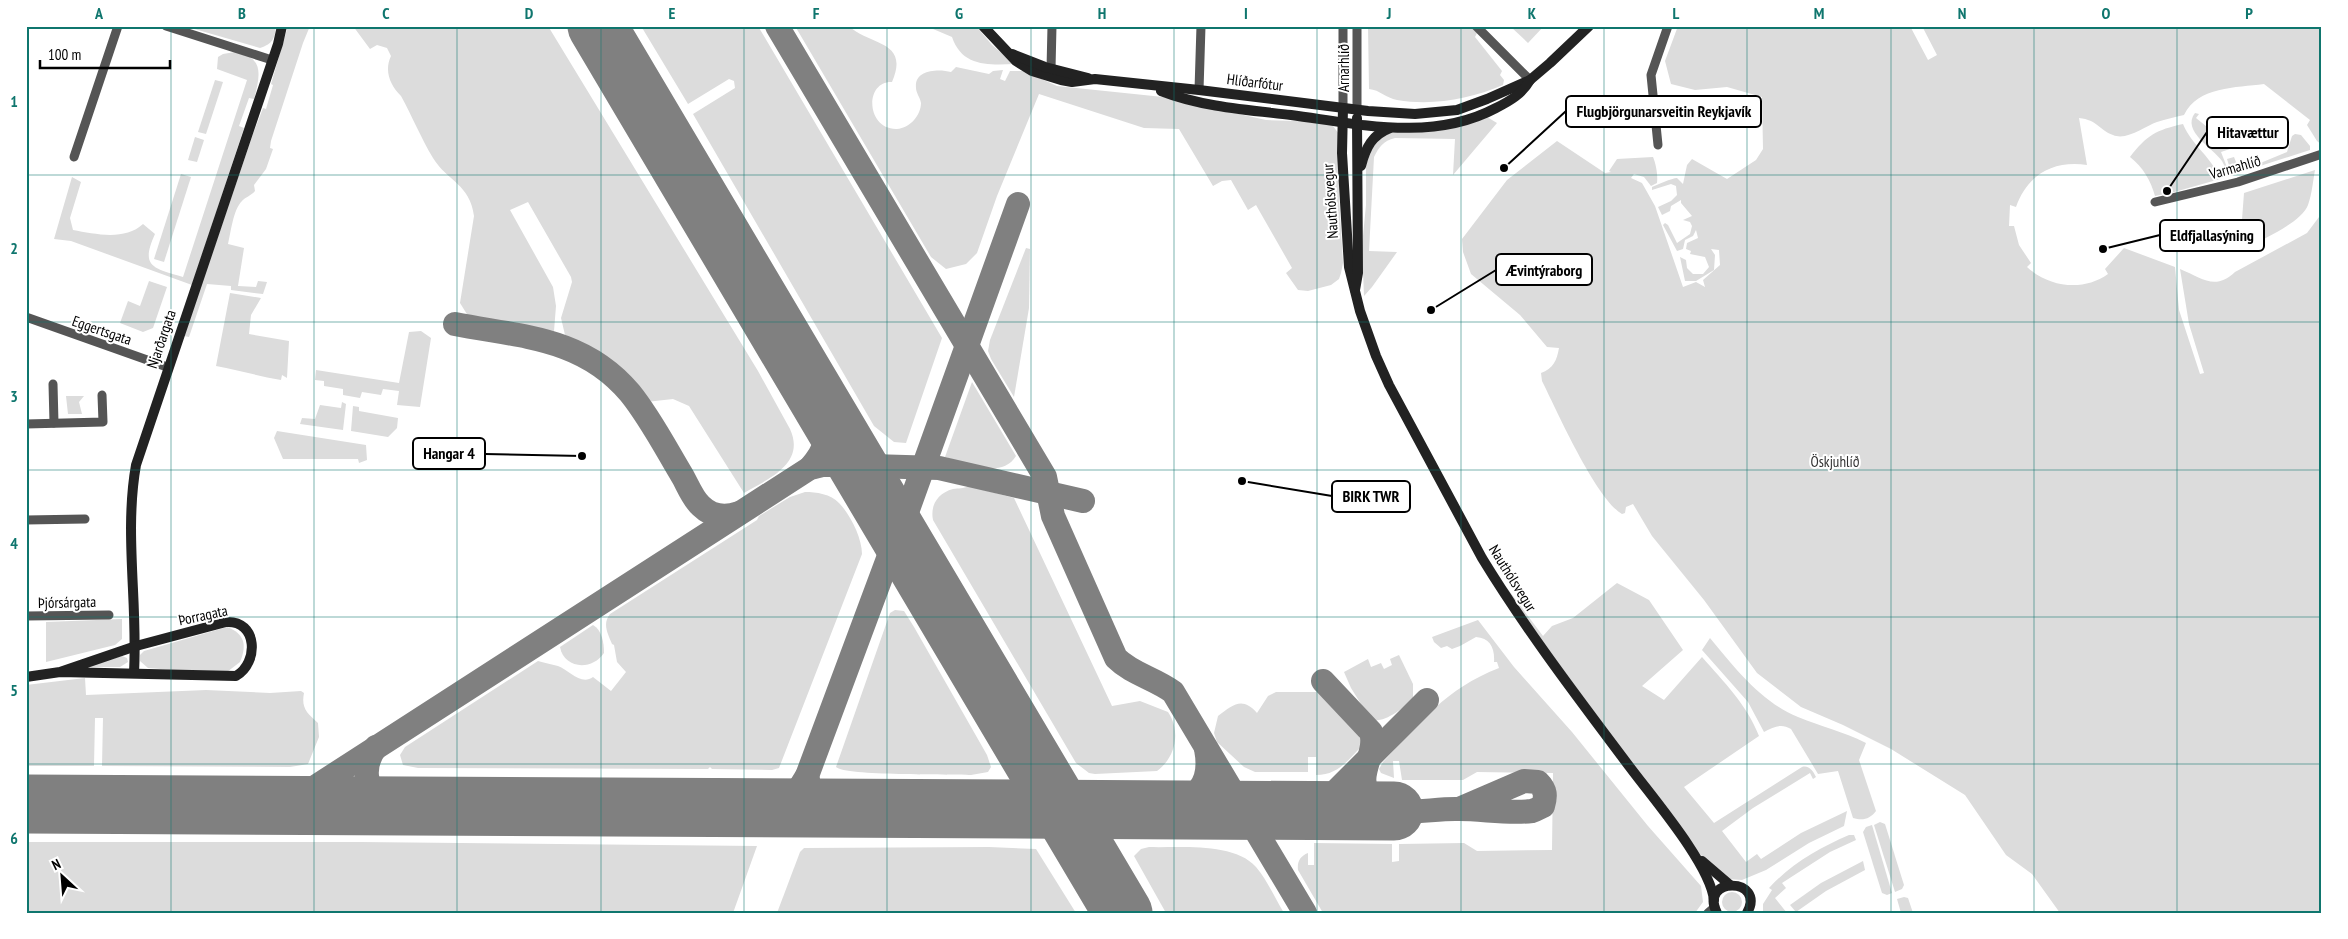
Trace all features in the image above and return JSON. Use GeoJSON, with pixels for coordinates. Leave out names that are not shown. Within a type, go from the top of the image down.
{"type":"FeatureCollection","features":[{"type":"Feature","properties":{"kind":"street"},"geometry":{"type":"LineString","coordinates":[[74,157],[118,26]]}},
{"type":"Feature","properties":{"kind":"street"},"geometry":{"type":"LineString","coordinates":[[166,26],[272,60]]}},
{"type":"Feature","properties":{"kind":"street","name":"Njarðargata"},"geometry":{"type":"LineString","coordinates":[[134,672],[136,646],[131,493],[136,465],[167,367],[282,26]]}},
{"type":"Feature","properties":{"kind":"street","name":"Hlíðarfótur"},"geometry":{"type":"LineString","coordinates":[[983,26],[1011,54],[1016,62],[1026,68],[1050,77],[1072,82],[1089,79]]}},
{"type":"Feature","properties":{"kind":"street"},"geometry":{"type":"LineString","coordinates":[[1051,69],[1052,26]]}},
{"type":"Feature","properties":{"kind":"street"},"geometry":{"type":"LineString","coordinates":[[1199,90],[1201,26]]}},
{"type":"Feature","properties":{"kind":"street","name":"Arnarhlíð"},"geometry":{"type":"LineString","coordinates":[[1343,26],[1343,108]]}},
{"type":"Feature","properties":{"kind":"street","name":"Arnarhlíð"},"geometry":{"type":"LineString","coordinates":[[1357,26],[1357,110]]}},
{"type":"Feature","properties":{"kind":"street"},"geometry":{"type":"LineString","coordinates":[[1476,26],[1530,80],[1588,26]]}},
{"type":"Feature","properties":{"kind":"street"},"geometry":{"type":"LineString","coordinates":[[1658,145],[1651,75],[1668,26]]}},
{"type":"Feature","properties":{"kind":"street","name":"Hlíðarfótur"},"geometry":{"type":"LineString","coordinates":[[1011,54],[1051,69],[1089,79],[1199,90],[1357,110],[1415,114],[1453,111],[1487,99],[1530,80]]}},
{"type":"Feature","properties":{"kind":"street","name":"Hlíðarfótur"},"geometry":{"type":"LineString","coordinates":[[1148,86],[1206,104],[1391,128],[1428,128],[1472,118],[1510,100],[1525,89],[1530,80]]}},
{"type":"Feature","properties":{"kind":"street","name":"Nauthólsvegur"},"geometry":{"type":"LineString","coordinates":[[1343,108],[1342,153],[1349,267],[1360,311],[1380,367],[1482,558],[1513,608],[1694,854],[1713,890],[1714,908]]}},
{"type":"Feature","properties":{"kind":"street","name":"Nauthólsvegur"},"geometry":{"type":"LineString","coordinates":[[1355,290],[1358,273],[1357,110]]}},
{"type":"Feature","properties":{"kind":"street"},"geometry":{"type":"LineString","coordinates":[[1357,182],[1369,143],[1379,133],[1391,128]]}},
{"type":"Feature","properties":{"kind":"street","name":"Varmahlíð"},"geometry":{"type":"LineString","coordinates":[[2155,202],[2238,182],[2322,154]]}},
{"type":"Feature","properties":{"kind":"street","name":"Eggertsgata"},"geometry":{"type":"LineString","coordinates":[[27,319],[167,367]]}},
{"type":"Feature","properties":{"kind":"street"},"geometry":{"type":"LineString","coordinates":[[53,384],[54,423]]}},
{"type":"Feature","properties":{"kind":"street"},"geometry":{"type":"LineString","coordinates":[[26,424],[103,422],[102,395]]}},
{"type":"Feature","properties":{"kind":"street"},"geometry":{"type":"LineString","coordinates":[[26,520],[85,519]]}},
{"type":"Feature","properties":{"kind":"street","name":"Þjórsárgata"},"geometry":{"type":"LineString","coordinates":[[26,616],[109,615]]}},
{"type":"Feature","properties":{"kind":"street","name":"Þorragata"},"geometry":{"type":"LineString","coordinates":[[26,678],[60,672],[136,646],[233,622],[244,627],[249,634],[252,647],[248,666],[236,676],[223,677],[134,672],[60,672]]}},
{"type":"Feature","properties":{"kind":"street","name":"Nauthólsvegur"},"geometry":{"type":"LineString","coordinates":[[1694,854],[1730,884],[1739,886],[1748,893],[1750,905],[1747,913]]}},
{"type":"Feature","properties":{"kind":"street"},"geometry":{"type":"LineString","coordinates":[[1714,908],[1720,890],[1730,884]]}},
{"type":"Feature","properties":{"kind":"green space"},"geometry":{"type":"Polygon","coordinates":[[[184,26],[276,26],[272,40],[260,48],[184,26]]]}},
{"type":"Feature","properties":{"kind":"green space"},"geometry":{"type":"Polygon","coordinates":[[[288,26],[310,26],[271,141],[270,148],[273,149],[266,169],[254,185],[255,191],[243,200],[236,210],[228,244],[244,248],[238,286],[256,287],[258,281],[267,282],[263,294],[231,290],[231,286],[207,284],[189,337],[184,336],[253,134],[263,108],[266,109],[273,85],[271,84],[288,26]]]}},
{"type":"Feature","properties":{"kind":"green space"},"geometry":{"type":"Polygon","coordinates":[[[353,26],[548,26],[758,371],[790,429],[794,441],[793,452],[789,461],[782,469],[744,493],[689,406],[673,399],[646,402],[630,380],[612,364],[565,335],[561,318],[572,282],[571,277],[528,202],[510,210],[553,287],[556,306],[554,331],[470,319],[460,303],[474,216],[472,205],[463,190],[439,166],[424,143],[401,96],[389,78],[388,67],[391,56],[387,48],[377,45],[370,49],[353,26]]]}},
{"type":"Feature","properties":{"kind":"green space"},"geometry":{"type":"Polygon","coordinates":[[[641,26],[758,26],[942,338],[906,443],[894,442],[874,426],[693,114],[735,88],[734,81],[729,79],[688,104],[641,26]]]}},
{"type":"Feature","properties":{"kind":"green space"},"geometry":{"type":"Polygon","coordinates":[[[795,26],[849,26],[892,51],[896,58],[896,68],[892,82],[883,84],[877,89],[873,97],[872,106],[879,122],[887,127],[897,129],[906,126],[914,120],[921,108],[916,88],[916,82],[919,77],[934,71],[951,72],[956,67],[989,74],[993,71],[1003,70],[1000,79],[1005,81],[1010,71],[1024,71],[1057,86],[1163,97],[1266,120],[1330,122],[1339,134],[1339,197],[1343,263],[1339,279],[1331,285],[1308,291],[1298,290],[1286,273],[1292,268],[1256,205],[1248,210],[1231,180],[1222,181],[1213,186],[1179,129],[1144,128],[1039,94],[997,196],[977,253],[966,264],[946,269],[931,257],[795,26]]]}},
{"type":"Feature","properties":{"kind":"green space"},"geometry":{"type":"Polygon","coordinates":[[[926,26],[976,26],[992,45],[1015,64],[986,64],[969,59],[962,54],[952,37],[926,26]]]}},
{"type":"Feature","properties":{"kind":"green space"},"geometry":{"type":"Polygon","coordinates":[[[1368,26],[1470,26],[1477,33],[1475,37],[1502,71],[1500,75],[1504,80],[1503,85],[1478,94],[1438,102],[1397,100],[1369,89],[1368,26]]]}},
{"type":"Feature","properties":{"kind":"green space"},"geometry":{"type":"Polygon","coordinates":[[[1510,26],[1544,26],[1528,43],[1510,26]]]}},
{"type":"Feature","properties":{"kind":"green space","name":"Öskjuhlíð"},"geometry":{"type":"Polygon","coordinates":[[[1678,26],[1910,26],[1928,60],[1937,55],[1922,26],[2322,26],[2322,145],[2317,141],[2307,125],[2310,120],[2264,84],[2230,88],[2208,94],[2198,98],[2184,115],[2157,122],[2130,135],[2113,135],[2090,121],[2079,118],[2087,165],[2063,165],[2043,172],[2034,178],[2027,186],[2016,207],[2010,205],[2009,226],[2014,226],[2019,245],[2031,263],[2027,267],[2045,279],[2056,283],[2077,285],[2098,280],[2108,274],[2105,269],[2124,248],[2175,267],[2179,310],[2200,374],[2204,373],[2189,324],[2180,269],[2208,281],[2221,281],[2307,233],[2322,213],[2322,913],[2060,913],[2032,874],[2006,855],[1965,795],[1891,749],[1801,707],[1757,673],[1704,600],[1652,536],[1633,504],[1626,507],[1625,513],[1622,514],[1601,491],[1578,453],[1542,381],[1541,373],[1554,364],[1559,348],[1547,347],[1520,315],[1471,274],[1463,252],[1462,239],[1507,180],[1557,141],[1605,173],[1611,172],[1609,171],[1617,159],[1653,157],[1657,183],[1651,186],[1644,177],[1634,174],[1631,178],[1642,183],[1655,206],[1683,287],[1696,282],[1705,287],[1703,280],[1720,265],[1719,250],[1711,249],[1715,255],[1714,270],[1696,281],[1685,281],[1680,257],[1686,260],[1687,268],[1693,274],[1703,274],[1709,267],[1705,257],[1690,254],[1691,251],[1686,249],[1687,243],[1698,238],[1696,230],[1693,236],[1685,240],[1683,249],[1677,251],[1663,225],[1665,223],[1668,225],[1677,243],[1690,234],[1692,226],[1690,222],[1683,220],[1692,216],[1681,203],[1681,200],[1671,206],[1670,211],[1662,215],[1658,207],[1671,201],[1677,195],[1676,186],[1671,184],[1652,190],[1652,187],[1677,178],[1683,184],[1687,165],[1692,159],[1727,179],[1756,160],[1763,149],[1762,97],[1727,87],[1695,90],[1671,84],[1665,61],[1678,26]]]}},
{"type":"Feature","properties":{"kind":"green space"},"geometry":{"type":"Polygon","coordinates":[[[235,52],[251,58],[256,63],[259,75],[258,83],[254,99],[249,98],[239,126],[244,128],[192,285],[71,241],[54,239],[72,177],[81,182],[70,218],[73,230],[110,235],[128,233],[143,224],[155,234],[149,253],[149,260],[152,264],[164,271],[183,277],[247,80],[217,69],[218,57],[235,52]]]}},
{"type":"Feature","properties":{"kind":"green space"},"geometry":{"type":"Polygon","coordinates":[[[215,80],[223,82],[206,134],[198,132],[215,80]]]}},
{"type":"Feature","properties":{"kind":"green space"},"geometry":{"type":"Polygon","coordinates":[[[2195,113],[2199,114],[2196,118],[2233,148],[2221,152],[2230,175],[2228,176],[2218,156],[2195,133],[2192,120],[2195,113]]]}},
{"type":"Feature","properties":{"kind":"green space"},"geometry":{"type":"Polygon","coordinates":[[[1487,117],[1497,123],[1453,175],[1455,139],[1395,138],[1384,143],[1378,150],[1374,157],[1369,251],[1397,252],[1364,296],[1362,246],[1366,205],[1366,165],[1375,141],[1390,132],[1487,117]]]}},
{"type":"Feature","properties":{"kind":"green space"},"geometry":{"type":"Polygon","coordinates":[[[2183,124],[2191,139],[2212,164],[2220,179],[2171,193],[2168,190],[2165,194],[2155,196],[2146,175],[2130,157],[2153,134],[2183,124]]]}},
{"type":"Feature","properties":{"kind":"green space"},"geometry":{"type":"Polygon","coordinates":[[[2295,134],[2301,135],[2310,146],[2310,150],[2232,175],[2227,159],[2234,157],[2238,167],[2243,170],[2256,159],[2258,164],[2287,152],[2292,136],[2295,134]]]}},
{"type":"Feature","properties":{"kind":"green space"},"geometry":{"type":"Polygon","coordinates":[[[195,137],[204,140],[197,162],[188,160],[195,137]]]}},
{"type":"Feature","properties":{"kind":"green space"},"geometry":{"type":"Polygon","coordinates":[[[2315,170],[2308,205],[2298,218],[2281,230],[2247,248],[2242,248],[2240,246],[2244,193],[2315,170]]]}},
{"type":"Feature","properties":{"kind":"green space"},"geometry":{"type":"Polygon","coordinates":[[[181,174],[191,177],[164,262],[154,259],[181,174]]]}},
{"type":"Feature","properties":{"kind":"green space"},"geometry":{"type":"Polygon","coordinates":[[[1026,248],[1030,249],[1029,308],[1014,397],[988,351],[990,340],[1026,248]]]}},
{"type":"Feature","properties":{"kind":"green space"},"geometry":{"type":"Polygon","coordinates":[[[149,281],[167,287],[153,328],[143,332],[120,323],[128,301],[140,306],[149,281]]]}},
{"type":"Feature","properties":{"kind":"green space"},"geometry":{"type":"Polygon","coordinates":[[[230,293],[261,298],[251,315],[249,334],[289,341],[287,378],[282,375],[281,380],[216,366],[230,293]]]}},
{"type":"Feature","properties":{"kind":"green space"},"geometry":{"type":"Polygon","coordinates":[[[421,331],[431,338],[420,407],[397,405],[399,391],[383,389],[381,395],[362,392],[360,398],[343,395],[343,389],[324,386],[324,381],[315,380],[316,370],[399,383],[409,332],[421,331]]]}},
{"type":"Feature","properties":{"kind":"green space"},"geometry":{"type":"Polygon","coordinates":[[[972,382],[1016,456],[1010,463],[1002,467],[983,468],[945,457],[972,382]]]}},
{"type":"Feature","properties":{"kind":"green space"},"geometry":{"type":"Polygon","coordinates":[[[66,396],[84,396],[79,402],[82,414],[68,414],[66,396]]]}},
{"type":"Feature","properties":{"kind":"green space"},"geometry":{"type":"Polygon","coordinates":[[[342,402],[346,404],[343,430],[300,424],[302,418],[315,419],[320,405],[341,408],[342,402]]]}},
{"type":"Feature","properties":{"kind":"green space"},"geometry":{"type":"Polygon","coordinates":[[[353,406],[359,407],[359,411],[398,418],[397,428],[388,437],[351,431],[353,406]]]}},
{"type":"Feature","properties":{"kind":"green space"},"geometry":{"type":"Polygon","coordinates":[[[277,431],[366,445],[367,460],[359,463],[358,459],[283,459],[274,438],[277,431]]]}},
{"type":"Feature","properties":{"kind":"green space"},"geometry":{"type":"Polygon","coordinates":[[[969,486],[1014,498],[1112,706],[1140,701],[1168,712],[1174,727],[1174,743],[1169,759],[1157,771],[1095,774],[1089,773],[1076,763],[933,520],[934,505],[943,493],[969,486]]]}},
{"type":"Feature","properties":{"kind":"green space"},"geometry":{"type":"Polygon","coordinates":[[[805,492],[828,496],[839,503],[855,527],[862,554],[779,768],[772,770],[712,769],[710,767],[708,769],[418,768],[403,765],[400,755],[405,747],[538,661],[558,666],[580,679],[584,680],[593,677],[611,691],[626,672],[617,662],[614,645],[608,633],[606,622],[610,614],[757,520],[759,516],[790,497],[805,492]]]}},
{"type":"Feature","properties":{"kind":"green space"},"geometry":{"type":"Polygon","coordinates":[[[1617,583],[1649,600],[1683,650],[1642,686],[1664,700],[1702,657],[1741,704],[1759,736],[1684,787],[1714,823],[1802,767],[1809,768],[1816,777],[1813,779],[1810,773],[1753,808],[1722,831],[1746,862],[1757,854],[1761,859],[1801,833],[1847,811],[1844,826],[1809,843],[1766,870],[1742,880],[1728,879],[1708,863],[1697,851],[1508,595],[1507,588],[1543,636],[1552,626],[1573,618],[1617,583]]]}},
{"type":"Feature","properties":{"kind":"green space"},"geometry":{"type":"Polygon","coordinates":[[[895,610],[904,611],[914,627],[987,755],[991,767],[988,772],[971,775],[899,774],[858,772],[836,767],[890,613],[895,610]]]}},
{"type":"Feature","properties":{"kind":"green space"},"geometry":{"type":"Polygon","coordinates":[[[122,619],[122,639],[115,645],[46,662],[46,622],[122,619]]]}},
{"type":"Feature","properties":{"kind":"green space"},"geometry":{"type":"Polygon","coordinates":[[[1478,620],[1514,667],[1572,732],[1648,826],[1701,886],[1703,902],[1695,913],[1323,913],[1298,870],[1300,860],[1308,853],[1308,865],[1314,865],[1314,843],[1392,844],[1392,862],[1399,861],[1399,844],[1464,843],[1477,851],[1552,850],[1553,773],[1477,772],[1463,780],[1402,780],[1399,761],[1393,761],[1394,778],[1381,773],[1379,769],[1383,762],[1422,720],[1449,696],[1480,676],[1499,668],[1497,662],[1494,662],[1494,652],[1491,645],[1485,639],[1476,637],[1452,649],[1447,646],[1441,648],[1434,642],[1432,637],[1478,620]]]}},
{"type":"Feature","properties":{"kind":"green space"},"geometry":{"type":"Polygon","coordinates":[[[593,625],[600,633],[604,653],[593,663],[586,665],[579,665],[567,660],[560,647],[593,625]]]}},
{"type":"Feature","properties":{"kind":"green space"},"geometry":{"type":"Polygon","coordinates":[[[227,627],[238,633],[244,645],[240,662],[227,672],[148,668],[140,661],[140,655],[144,651],[227,627]]]}},
{"type":"Feature","properties":{"kind":"green space"},"geometry":{"type":"Polygon","coordinates":[[[1710,638],[1729,661],[1772,703],[1798,717],[1866,743],[1859,760],[1876,811],[1874,814],[1866,819],[1853,818],[1838,771],[1818,774],[1791,729],[1781,726],[1764,732],[1748,702],[1702,650],[1710,638]]]}},
{"type":"Feature","properties":{"kind":"green space"},"geometry":{"type":"Polygon","coordinates":[[[1399,655],[1413,684],[1413,700],[1388,717],[1371,720],[1351,688],[1344,672],[1368,659],[1371,667],[1381,663],[1384,669],[1392,665],[1390,659],[1399,655]]]}},
{"type":"Feature","properties":{"kind":"green space"},"geometry":{"type":"Polygon","coordinates":[[[122,656],[127,658],[128,662],[120,667],[85,667],[122,656]]]}},
{"type":"Feature","properties":{"kind":"green space"},"geometry":{"type":"Polygon","coordinates":[[[85,678],[86,695],[206,690],[270,693],[301,691],[304,693],[303,703],[306,710],[318,723],[319,737],[308,764],[290,767],[102,766],[103,718],[95,718],[94,766],[26,766],[26,685],[85,678]]]}},
{"type":"Feature","properties":{"kind":"green space"},"geometry":{"type":"Polygon","coordinates":[[[1276,692],[1319,692],[1351,722],[1360,737],[1362,746],[1347,762],[1330,773],[1316,775],[1316,757],[1308,757],[1308,772],[1255,772],[1244,767],[1217,742],[1214,733],[1218,716],[1238,704],[1247,705],[1257,713],[1268,696],[1276,692]]]}},
{"type":"Feature","properties":{"kind":"green space"},"geometry":{"type":"Polygon","coordinates":[[[1880,822],[1885,824],[1904,885],[1902,889],[1895,892],[1874,825],[1880,822]]]}},
{"type":"Feature","properties":{"kind":"green space"},"geometry":{"type":"Polygon","coordinates":[[[1872,825],[1892,893],[1887,895],[1882,893],[1863,832],[1866,827],[1872,825]]]}},
{"type":"Feature","properties":{"kind":"green space"},"geometry":{"type":"Polygon","coordinates":[[[1849,835],[1854,835],[1856,840],[1830,852],[1782,883],[1786,888],[1775,898],[1787,913],[1763,913],[1763,904],[1772,890],[1769,888],[1778,879],[1806,857],[1849,835]]]}},
{"type":"Feature","properties":{"kind":"green space"},"geometry":{"type":"Polygon","coordinates":[[[26,842],[361,842],[757,846],[733,913],[26,913],[26,842]]]}},
{"type":"Feature","properties":{"kind":"green space"},"geometry":{"type":"Polygon","coordinates":[[[989,847],[1036,849],[1076,913],[777,913],[800,852],[804,848],[989,847]]]}},
{"type":"Feature","properties":{"kind":"green space"},"geometry":{"type":"Polygon","coordinates":[[[1149,847],[1206,848],[1234,853],[1256,867],[1284,913],[1166,913],[1134,856],[1141,849],[1149,847]]]}},
{"type":"Feature","properties":{"kind":"green space"},"geometry":{"type":"Polygon","coordinates":[[[1863,861],[1865,870],[1826,891],[1796,912],[1790,905],[1821,883],[1863,861]]]}},
{"type":"Feature","properties":{"kind":"green space"},"geometry":{"type":"Polygon","coordinates":[[[1732,892],[1739,895],[1742,902],[1739,909],[1732,912],[1725,909],[1722,902],[1725,895],[1732,892]]]}},
{"type":"Feature","properties":{"kind":"green space"},"geometry":{"type":"Polygon","coordinates":[[[1908,898],[1913,913],[1901,913],[1897,899],[1908,898]]]}},
{"type":"Feature","properties":{"kind":"taxiway"},"geometry":{"type":"LineString","coordinates":[[777,26],[1045,477],[1053,516],[1116,658],[1129,668],[1173,692],[1305,913]]}},
{"type":"Feature","properties":{"kind":"taxiway"},"geometry":{"type":"LineString","coordinates":[[920,570],[904,534],[906,515],[1018,204]]}},
{"type":"Feature","properties":{"kind":"taxiway"},"geometry":{"type":"LineString","coordinates":[[455,324],[550,342],[592,360],[612,374],[638,403],[698,503],[705,510],[719,516],[739,513]]}},
{"type":"Feature","properties":{"kind":"taxiway"},"geometry":{"type":"LineString","coordinates":[[810,468],[820,454],[825,441],[825,410]]}},
{"type":"Feature","properties":{"kind":"taxiway"},"geometry":{"type":"LineString","coordinates":[[837,430],[859,456],[870,463],[877,464]]}},
{"type":"Feature","properties":{"kind":"taxiway"},"geometry":{"type":"LineString","coordinates":[[270,805],[298,798],[810,468],[822,465],[939,468],[1083,501]]}},
{"type":"Feature","properties":{"kind":"taxiway"},"geometry":{"type":"LineString","coordinates":[[839,466],[859,475],[870,487]]}},
{"type":"Feature","properties":{"kind":"taxiway"},"geometry":{"type":"LineString","coordinates":[[777,808],[791,799],[807,776],[889,556],[892,541],[889,518]]}},
{"type":"Feature","properties":{"kind":"taxiway"},"geometry":{"type":"LineString","coordinates":[[1323,681],[1371,732],[1371,749],[1364,781],[1371,797],[1385,807],[1401,812],[1451,809],[1523,812],[1533,811],[1543,806],[1545,793],[1538,782],[1524,781],[1459,809]]}},
{"type":"Feature","properties":{"kind":"taxiway"},"geometry":{"type":"LineString","coordinates":[[1234,793],[1244,801],[1255,806],[1267,810],[1280,811],[1305,808],[1328,799],[1427,700]]}},
{"type":"Feature","properties":{"kind":"taxiway"},"geometry":{"type":"LineString","coordinates":[[376,747],[367,769],[367,776],[372,790],[385,801],[412,806]]}},
{"type":"Feature","properties":{"kind":"taxiway"},"geometry":{"type":"LineString","coordinates":[[1163,810],[1185,801],[1200,789],[1207,772],[1206,749]]}},
{"type":"Feature","properties":{"kind":"taxiway"},"geometry":{"type":"LineString","coordinates":[[807,776],[809,786],[814,794],[828,808]]}},
{"type":"Feature","properties":{"kind":"runway"},"geometry":{"type":"LineString","coordinates":[[597,26],[1123,913]]}},
{"type":"Feature","properties":{"kind":"runway"},"geometry":{"type":"LineString","coordinates":[[26,804],[1394,811]]}},
{"type":"Feature","properties":{"kind":"place","name":"Flugbjörgunarsveitin Reykjavík"},"geometry":{"type":"Point","coordinates":[1504,168]}},
{"type":"Feature","properties":{"kind":"place","name":"Hitavættur"},"geometry":{"type":"Point","coordinates":[2167,191]}},
{"type":"Feature","properties":{"kind":"place","name":"Eldfjallasýning"},"geometry":{"type":"Point","coordinates":[2103,249]}},
{"type":"Feature","properties":{"kind":"place","name":"Ævintýraborg"},"geometry":{"type":"Point","coordinates":[1431,310]}},
{"type":"Feature","properties":{"kind":"place","name":"Hangar 4"},"geometry":{"type":"Point","coordinates":[582,456]}},
{"type":"Feature","properties":{"kind":"place","name":"BIRK TWR"},"geometry":{"type":"Point","coordinates":[1242,481]}}]}
